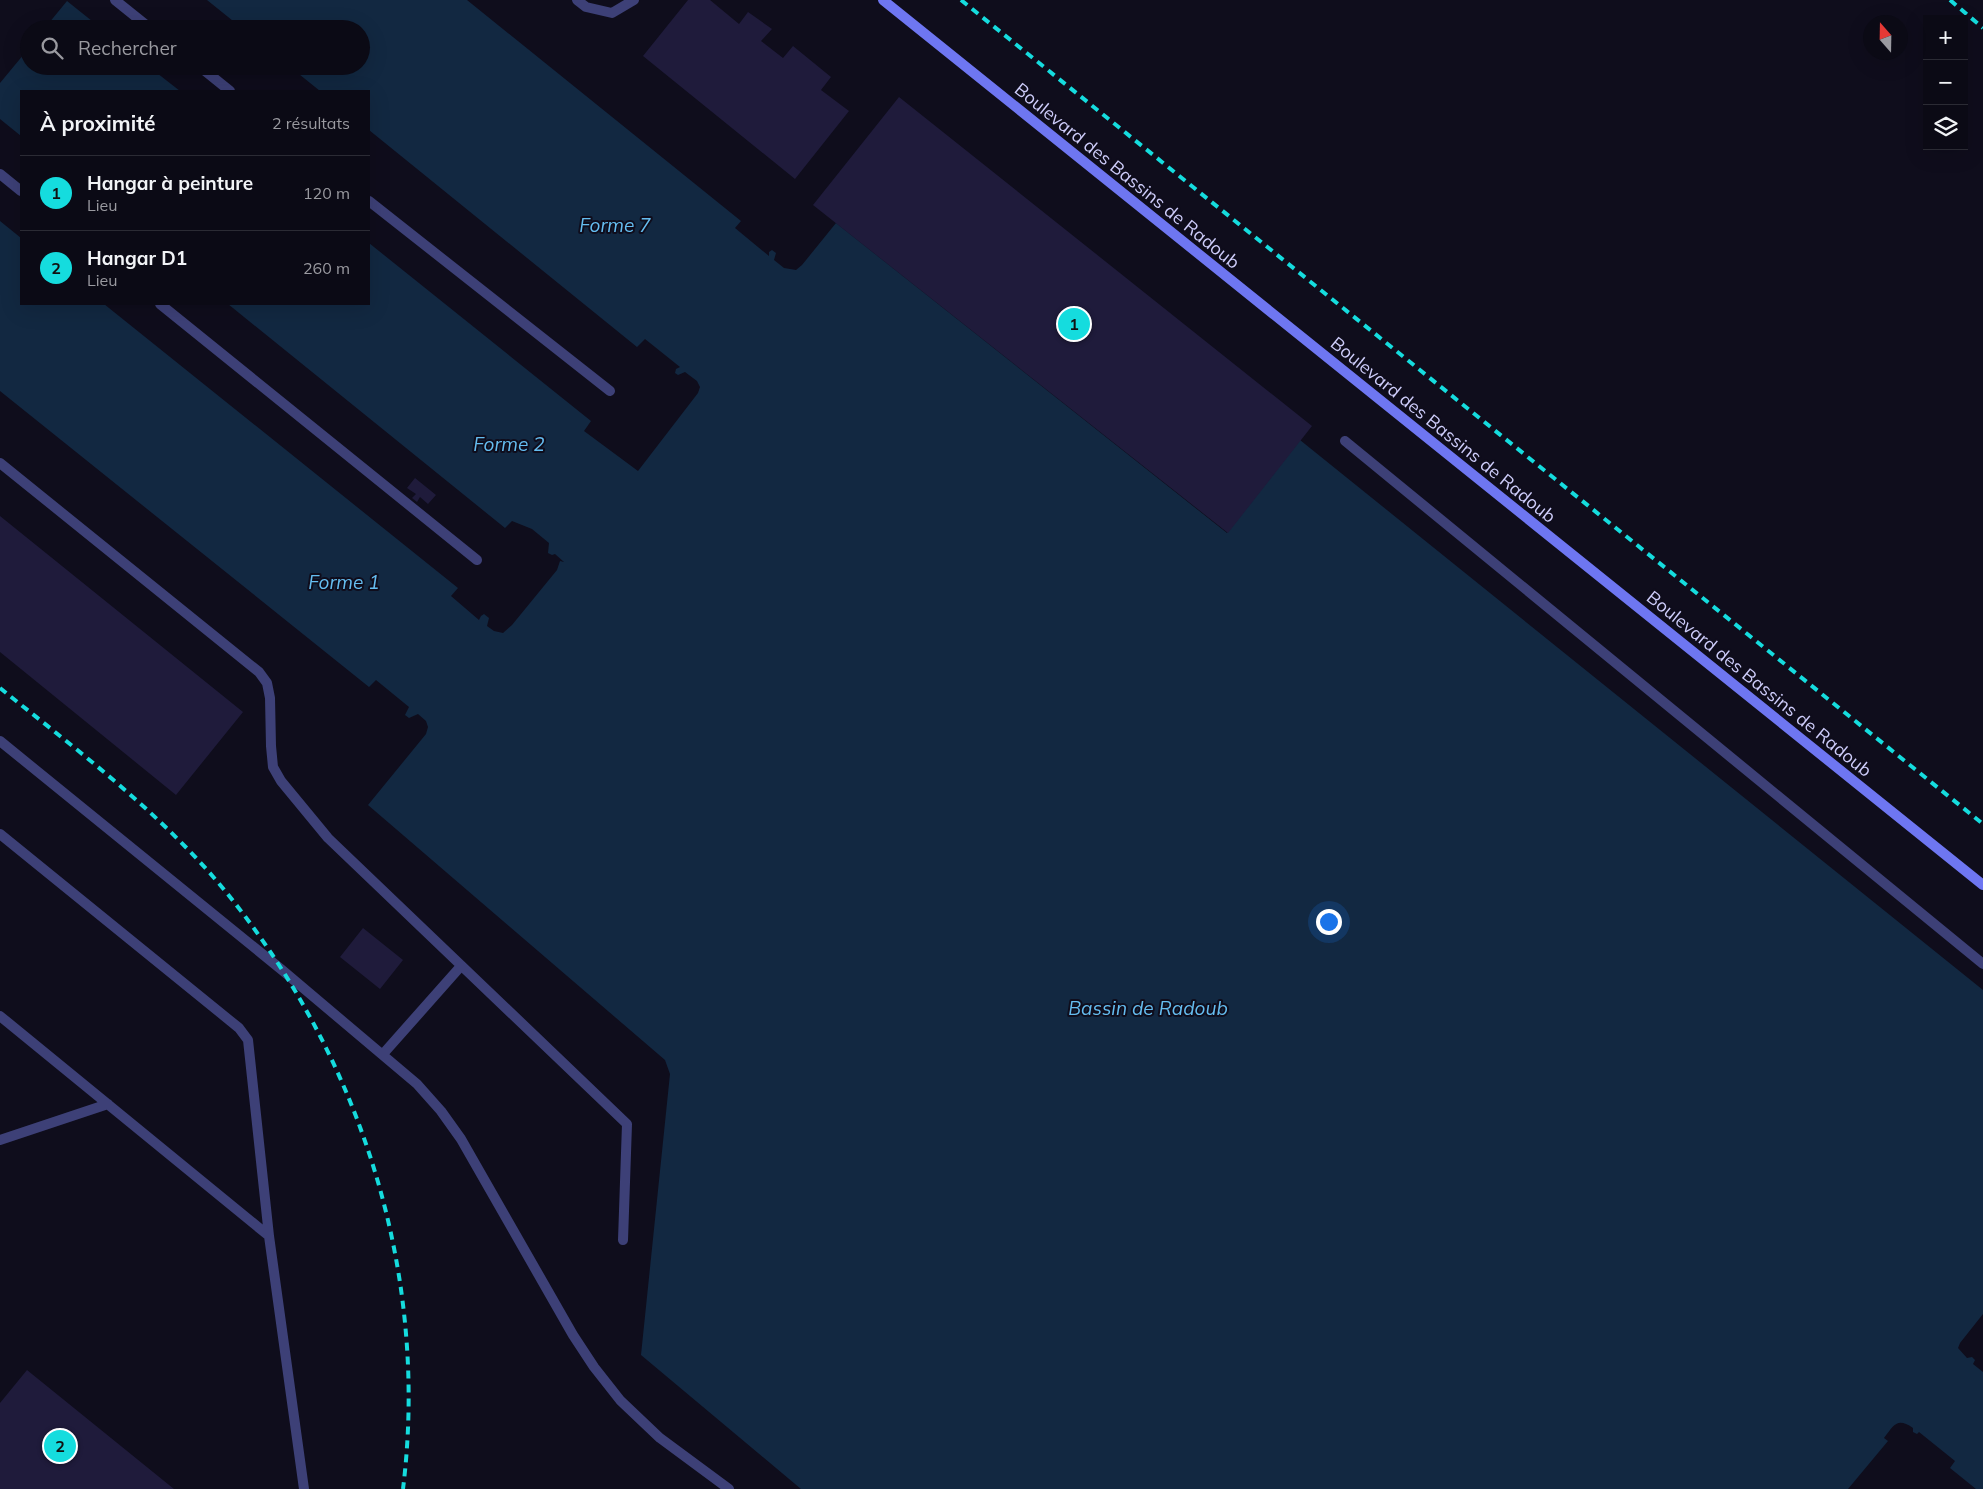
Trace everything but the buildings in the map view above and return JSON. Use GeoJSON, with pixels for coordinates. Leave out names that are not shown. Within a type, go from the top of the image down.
{"type":"FeatureCollection","features":[{"type":"Feature","properties":{"kind":"street","name":"Boulevard des Bassins de Radoub"},"geometry":{"type":"LineString","coordinates":[[883,0],[1983,885]]}},
{"type":"Feature","properties":{"kind":"lane"},"geometry":{"type":"LineString","coordinates":[[115,0],[140,20]]}},
{"type":"Feature","properties":{"kind":"lane"},"geometry":{"type":"LineString","coordinates":[[577,0],[586,7],[612,13],[634,0]]}},
{"type":"Feature","properties":{"kind":"lane"},"geometry":{"type":"LineString","coordinates":[[210,75],[229,90]]}},
{"type":"Feature","properties":{"kind":"lane"},"geometry":{"type":"LineString","coordinates":[[0,174],[20,190]]}},
{"type":"Feature","properties":{"kind":"lane"},"geometry":{"type":"LineString","coordinates":[[370,201],[610,391]]}},
{"type":"Feature","properties":{"kind":"lane"},"geometry":{"type":"LineString","coordinates":[[161,305],[476,560]]}},
{"type":"Feature","properties":{"kind":"lane"},"geometry":{"type":"LineString","coordinates":[[1345,441],[1983,964]]}},
{"type":"Feature","properties":{"kind":"lane"},"geometry":{"type":"LineString","coordinates":[[0,463],[259,672],[267,683],[270,698],[273,767],[281,782],[328,838],[627,1124],[623,1240]]}},
{"type":"Feature","properties":{"kind":"lane"},"geometry":{"type":"LineString","coordinates":[[0,741],[258,950],[417,1084],[441,1111],[461,1139],[573,1335],[594,1367],[620,1400],[660,1438],[729,1489]]}},
{"type":"Feature","properties":{"kind":"lane"},"geometry":{"type":"LineString","coordinates":[[0,834],[239,1028],[248,1040],[269,1236],[304,1489]]}},
{"type":"Feature","properties":{"kind":"lane"},"geometry":{"type":"LineString","coordinates":[[383,1054],[462,966]]}},
{"type":"Feature","properties":{"kind":"lane"},"geometry":{"type":"LineString","coordinates":[[0,1016],[269,1236]]}},
{"type":"Feature","properties":{"kind":"lane"},"geometry":{"type":"LineString","coordinates":[[0,1140],[108,1104]]}},
{"type":"Feature","properties":{"kind":"water","name":"Bassin de Radoub"},"geometry":{"type":"Polygon","coordinates":[[[207,0],[467,0],[741,221],[735,228],[769,256],[769,252],[772,250],[776,253],[774,260],[784,268],[796,270],[802,265],[836,223],[1227,533],[1300,440],[1983,990],[1983,1314],[1958,1348],[1967,1358],[1972,1357],[1975,1360],[1973,1364],[1983,1372],[1983,1489],[1976,1489],[1950,1468],[1955,1461],[1919,1432],[1917,1434],[1913,1432],[1913,1428],[1899,1423],[1890,1429],[1884,1438],[1888,1441],[1848,1489],[801,1489],[641,1355],[670,1074],[665,1060],[368,805],[426,734],[428,727],[426,721],[418,714],[409,718],[405,715],[409,707],[376,680],[369,687],[0,391],[0,221],[20,237],[20,305],[105,305],[458,588],[451,596],[479,620],[484,614],[489,618],[487,626],[494,631],[503,633],[512,625],[557,570],[560,561],[564,562],[555,554],[548,553],[549,543],[532,529],[512,521],[505,528],[229,305],[370,305],[370,244],[591,421],[584,431],[638,471],[698,393],[700,387],[697,381],[685,372],[678,375],[675,373],[676,369],[680,367],[645,339],[637,347],[370,131],[370,90],[319,90],[300,75],[370,75],[370,20],[232,20],[207,0]]]}},
{"type":"Feature","properties":{"kind":"water"},"geometry":{"type":"Polygon","coordinates":[[[67,1],[91,20],[51,20],[67,1]]]}},
{"type":"Feature","properties":{"kind":"water"},"geometry":{"type":"Polygon","coordinates":[[[20,59],[20,75],[160,75],[179,90],[20,90],[20,135],[0,119],[0,83],[20,59]]]}},
{"type":"Feature","properties":{"kind":"railway"},"geometry":{"type":"LineString","coordinates":[[961,0],[1983,824]]}},
{"type":"Feature","properties":{"kind":"railway"},"geometry":{"type":"LineString","coordinates":[[1950,0],[1983,28]]}},
{"type":"Feature","properties":{"kind":"railway"},"geometry":{"type":"LineString","coordinates":[[0,688],[153,815],[209,872],[234,902],[280,966],[319,1034],[351,1105],[377,1179],[395,1254],[406,1332],[409,1410],[403,1489]]}},
{"type":"Feature","properties":{"kind":"place","name":"Hangar à peinture"},"geometry":{"type":"Point","coordinates":[1074,324]}},
{"type":"Feature","properties":{"kind":"place","name":"Hangar D1"},"geometry":{"type":"Point","coordinates":[60,1446]}},
{"type":"Feature","properties":{"kind":"water label","name":"Forme 7"},"geometry":{"type":"Point","coordinates":[615,225]}},
{"type":"Feature","properties":{"kind":"water label","name":"Forme 2"},"geometry":{"type":"Point","coordinates":[509,444]}},
{"type":"Feature","properties":{"kind":"water label","name":"Forme 1"},"geometry":{"type":"Point","coordinates":[344,582]}}]}
